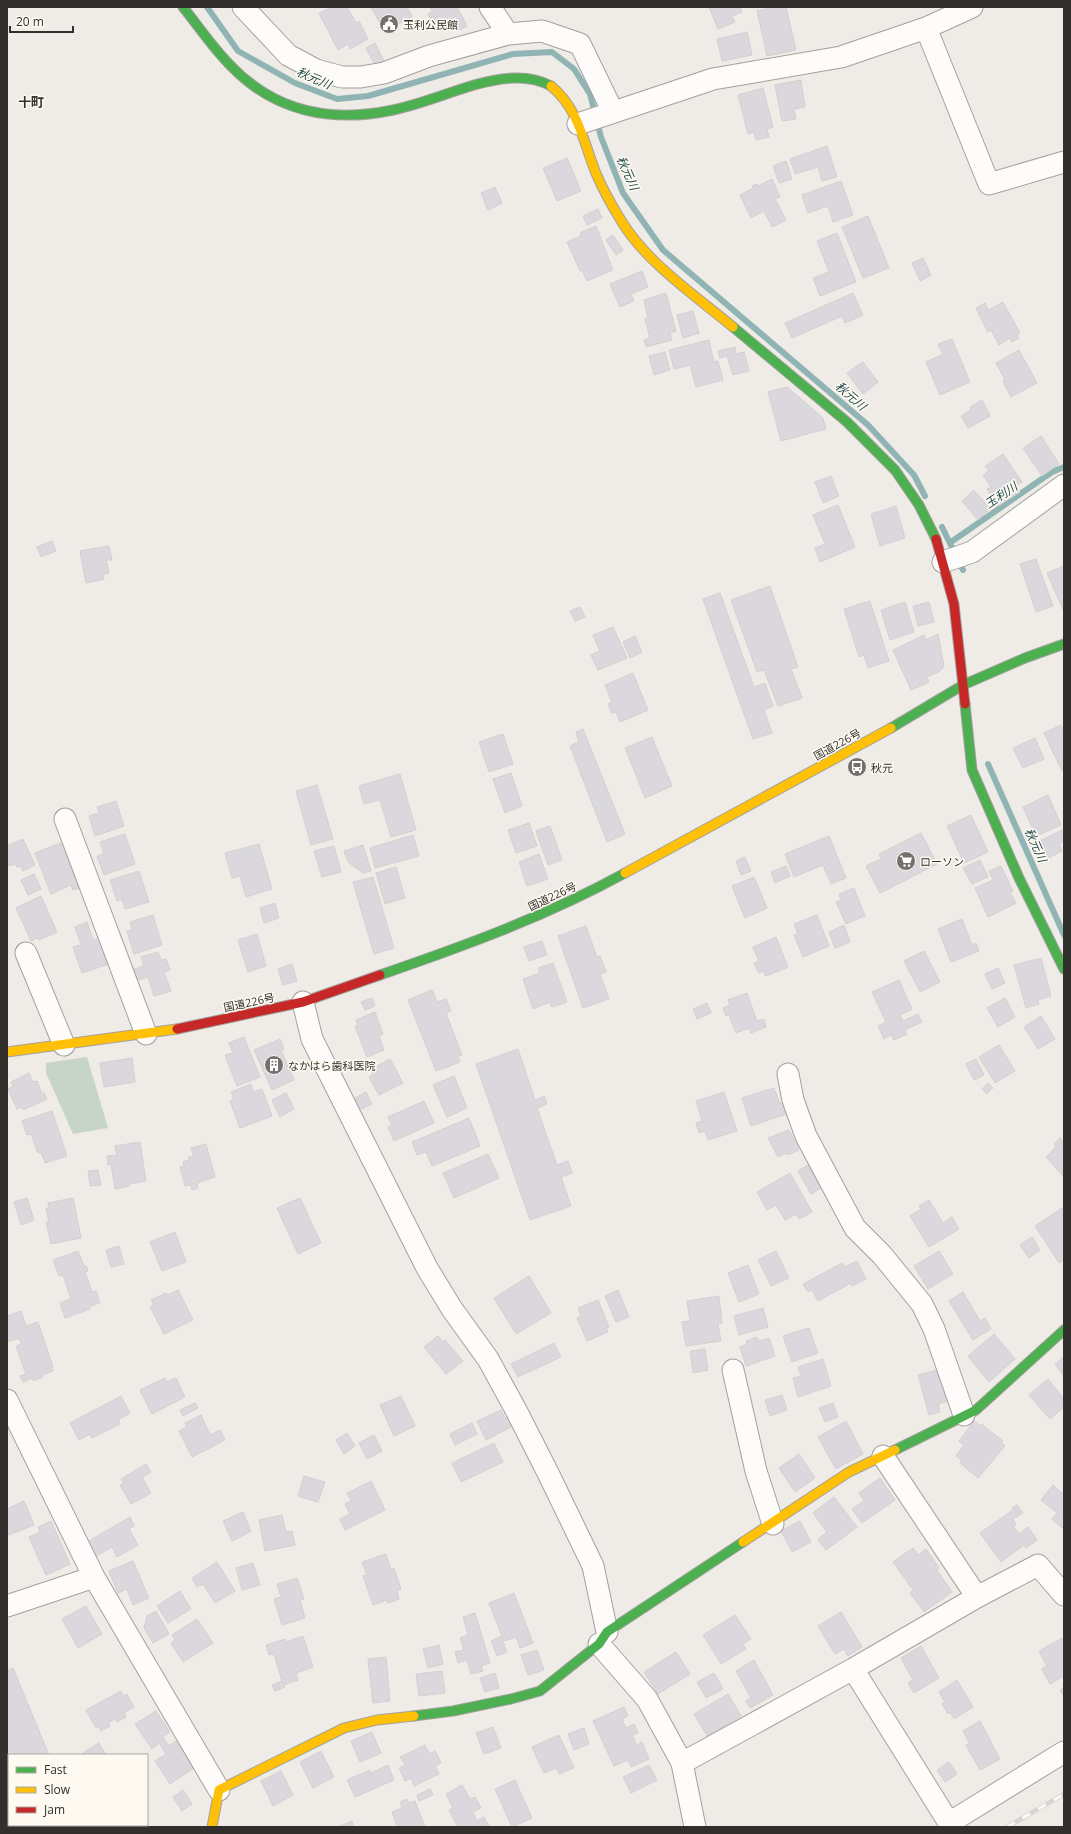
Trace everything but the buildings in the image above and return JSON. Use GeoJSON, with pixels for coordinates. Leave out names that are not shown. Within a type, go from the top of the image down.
{"type":"FeatureCollection","features":[{"type":"Feature","properties":{"kind":"main road"},"geometry":{"type":"LineString","coordinates":[[183,7],[238,74],[273,99],[295,108],[327,114],[368,115],[396,109],[479,84],[506,78],[532,79],[550,86],[569,104],[596,118],[596,171],[631,236],[654,261],[847,422],[895,470],[919,506],[936,536],[945,561],[954,604],[972,770],[1020,878],[1064,969]]}},
{"type":"Feature","properties":{"kind":"main road","name":"国道226号"},"geometry":{"type":"LineString","coordinates":[[7,1052],[146,1034],[241,1016],[303,1002],[473,943],[529,920],[606,884],[877,736],[962,685],[1025,658],[1064,644]]}},
{"type":"Feature","properties":{"kind":"main road"},"geometry":{"type":"LineString","coordinates":[[212,1827],[219,1790],[344,1728],[377,1720],[453,1711],[511,1699],[540,1691],[603,1638],[849,1472],[976,1410],[1064,1330]]}},
{"type":"Feature","properties":{"kind":"street"},"geometry":{"type":"LineString","coordinates":[[243,7],[288,55],[316,70],[342,77],[361,77],[384,73],[429,56],[508,34],[542,31],[580,44],[596,118],[712,79],[841,57],[926,28],[972,7]]}},
{"type":"Feature","properties":{"kind":"street"},"geometry":{"type":"LineString","coordinates":[[490,7],[508,34]]}},
{"type":"Feature","properties":{"kind":"street"},"geometry":{"type":"LineString","coordinates":[[926,28],[990,184],[1064,162]]}},
{"type":"Feature","properties":{"kind":"street"},"geometry":{"type":"LineString","coordinates":[[945,561],[972,552],[1064,485]]}},
{"type":"Feature","properties":{"kind":"street"},"geometry":{"type":"LineString","coordinates":[[65,819],[146,1034]]}},
{"type":"Feature","properties":{"kind":"street"},"geometry":{"type":"LineString","coordinates":[[26,953],[64,1045]]}},
{"type":"Feature","properties":{"kind":"street"},"geometry":{"type":"LineString","coordinates":[[303,1002],[312,1039],[427,1268],[452,1309],[488,1359],[531,1440],[593,1566],[603,1638],[647,1699],[682,1763],[695,1827]]}},
{"type":"Feature","properties":{"kind":"street"},"geometry":{"type":"LineString","coordinates":[[788,1074],[793,1100],[806,1136],[855,1228],[882,1255],[922,1304],[934,1329],[964,1415]]}},
{"type":"Feature","properties":{"kind":"street"},"geometry":{"type":"LineString","coordinates":[[733,1370],[756,1471],[773,1524]]}},
{"type":"Feature","properties":{"kind":"street"},"geometry":{"type":"LineString","coordinates":[[7,1400],[94,1577],[219,1790]]}},
{"type":"Feature","properties":{"kind":"street"},"geometry":{"type":"LineString","coordinates":[[883,1456],[977,1596]]}},
{"type":"Feature","properties":{"kind":"street"},"geometry":{"type":"LineString","coordinates":[[682,1763],[853,1668],[977,1596],[1038,1565],[1064,1595]]}},
{"type":"Feature","properties":{"kind":"street"},"geometry":{"type":"LineString","coordinates":[[7,1606],[94,1577]]}},
{"type":"Feature","properties":{"kind":"street"},"geometry":{"type":"LineString","coordinates":[[853,1668],[949,1823],[1064,1752]]}},
{"type":"Feature","properties":{"kind":"shaded area"},"geometry":{"type":"Polygon","coordinates":[[[87,1057],[108,1128],[73,1134],[46,1073],[46,1063],[87,1057]]]}},
{"type":"Feature","properties":{"kind":"waterway","name":"秋元川"},"geometry":{"type":"LineString","coordinates":[[207,7],[238,51],[295,83],[337,99],[368,96],[513,54],[552,52],[574,69],[590,94],[601,137],[623,193],[663,250],[868,425],[914,475],[925,496]]}},
{"type":"Feature","properties":{"kind":"waterway","name":"玉利川"},"geometry":{"type":"LineString","coordinates":[[951,542],[1052,472],[1064,467]]}},
{"type":"Feature","properties":{"kind":"waterway","name":"秋元川"},"geometry":{"type":"LineString","coordinates":[[942,527],[963,570]]}},
{"type":"Feature","properties":{"kind":"waterway","name":"秋元川"},"geometry":{"type":"LineString","coordinates":[[988,764],[1064,935]]}},
{"type":"Feature","properties":{"kind":"railway"},"geometry":{"type":"LineString","coordinates":[[1007,1827],[1064,1794]]}},
{"type":"Feature","properties":{"kind":"traffic: fast"},"geometry":{"type":"LineString","coordinates":[[183,7],[218,52],[248,82],[266,94],[286,104],[306,110],[327,114],[370,114],[403,108],[493,80],[513,78],[533,79],[551,86]]}},
{"type":"Feature","properties":{"kind":"traffic: fast"},"geometry":{"type":"LineString","coordinates":[[733,327],[847,422],[895,470],[919,505],[936,539]]}},
{"type":"Feature","properties":{"kind":"traffic: fast"},"geometry":{"type":"LineString","coordinates":[[891,728],[963,685],[1025,658],[1064,644]]}},
{"type":"Feature","properties":{"kind":"traffic: fast"},"geometry":{"type":"LineString","coordinates":[[965,704],[972,770],[1019,878],[1064,969]]}},
{"type":"Feature","properties":{"kind":"traffic: fast"},"geometry":{"type":"LineString","coordinates":[[380,975],[443,953],[535,917],[596,889],[625,873]]}},
{"type":"Feature","properties":{"kind":"traffic: fast"},"geometry":{"type":"LineString","coordinates":[[895,1450],[976,1410],[1064,1330]]}},
{"type":"Feature","properties":{"kind":"traffic: fast"},"geometry":{"type":"LineString","coordinates":[[414,1716],[453,1711],[511,1699],[540,1691],[599,1644],[607,1632],[743,1542]]}},
{"type":"Feature","properties":{"kind":"traffic: slow"},"geometry":{"type":"LineString","coordinates":[[551,86],[568,104],[574,114],[595,171],[607,197],[632,237],[658,265],[733,327]]}},
{"type":"Feature","properties":{"kind":"traffic: slow"},"geometry":{"type":"LineString","coordinates":[[625,873],[891,728]]}},
{"type":"Feature","properties":{"kind":"traffic: slow"},"geometry":{"type":"LineString","coordinates":[[7,1052],[177,1029]]}},
{"type":"Feature","properties":{"kind":"traffic: slow"},"geometry":{"type":"LineString","coordinates":[[743,1542],[849,1472],[895,1450]]}},
{"type":"Feature","properties":{"kind":"traffic: slow"},"geometry":{"type":"LineString","coordinates":[[212,1827],[219,1790],[344,1728],[377,1720],[414,1716]]}},
{"type":"Feature","properties":{"kind":"traffic: jam"},"geometry":{"type":"LineString","coordinates":[[936,539],[954,604],[965,704]]}},
{"type":"Feature","properties":{"kind":"traffic: jam"},"geometry":{"type":"LineString","coordinates":[[177,1029],[303,1002],[380,975]]}},
{"type":"Feature","properties":{"kind":"place","name":"玉利公民館"},"geometry":{"type":"Point","coordinates":[389,24]}},
{"type":"Feature","properties":{"kind":"place","name":"秋元"},"geometry":{"type":"Point","coordinates":[857,767]}},
{"type":"Feature","properties":{"kind":"place","name":"ローソン"},"geometry":{"type":"Point","coordinates":[906,861]}},
{"type":"Feature","properties":{"kind":"place","name":"なかはら歯科医院"},"geometry":{"type":"Point","coordinates":[274,1065]}},
{"type":"Feature","properties":{"kind":"district","name":"十町"},"geometry":{"type":"Point","coordinates":[31,102]}}]}
